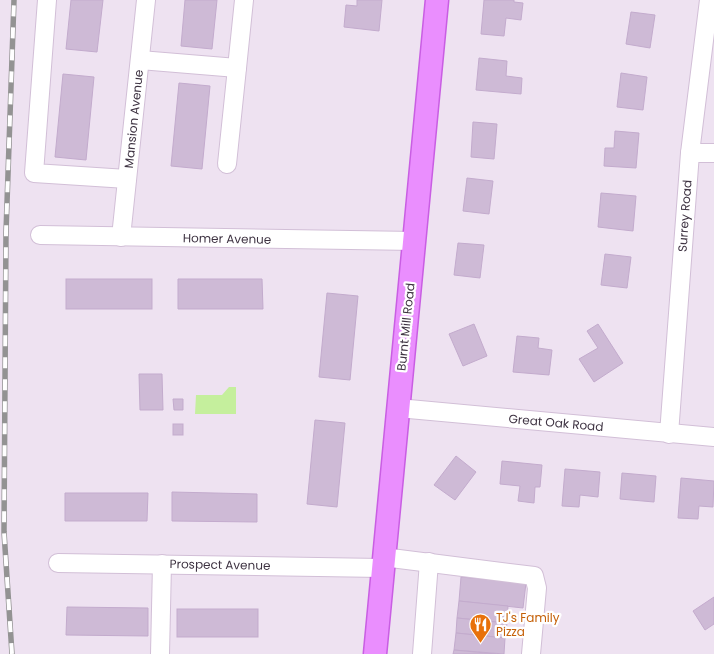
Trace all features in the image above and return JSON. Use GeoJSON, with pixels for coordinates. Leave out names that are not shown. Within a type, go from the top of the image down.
{"type":"FeatureCollection","features":[{"type":"Feature","properties":{"kind":"main road","name":"Burnt Mill Road"},"geometry":{"type":"LineString","coordinates":[[375,654],[437,0]]}},
{"type":"Feature","properties":{"kind":"street"},"geometry":{"type":"LineString","coordinates":[[47,0],[34,173],[127,179]]}},
{"type":"Feature","properties":{"kind":"street","name":"Mansion Avenue"},"geometry":{"type":"LineString","coordinates":[[121,237],[146,0]]}},
{"type":"Feature","properties":{"kind":"street"},"geometry":{"type":"LineString","coordinates":[[227,164],[244,0]]}},
{"type":"Feature","properties":{"kind":"street","name":"Surrey Road"},"geometry":{"type":"LineString","coordinates":[[669,434],[690,153],[709,0]]}},
{"type":"Feature","properties":{"kind":"street"},"geometry":{"type":"LineString","coordinates":[[140,60],[237,68]]}},
{"type":"Feature","properties":{"kind":"street"},"geometry":{"type":"LineString","coordinates":[[690,153],[714,153]]}},
{"type":"Feature","properties":{"kind":"street","name":"Homer Avenue"},"geometry":{"type":"LineString","coordinates":[[40,235],[415,241]]}},
{"type":"Feature","properties":{"kind":"street","name":"Great Oak Road"},"geometry":{"type":"LineString","coordinates":[[398,408],[714,437]]}},
{"type":"Feature","properties":{"kind":"street"},"geometry":{"type":"LineString","coordinates":[[422,654],[429,562]]}},
{"type":"Feature","properties":{"kind":"street","name":"Prospect Avenue"},"geometry":{"type":"LineString","coordinates":[[58,563],[429,562],[534,576],[536,588],[531,654]]}},
{"type":"Feature","properties":{"kind":"street"},"geometry":{"type":"LineString","coordinates":[[160,654],[162,564]]}},
{"type":"Feature","properties":{"kind":"shaded area"},"geometry":{"type":"Polygon","coordinates":[[[229,387],[236,387],[236,414],[195,414],[196,395],[222,395],[229,387]]]}},
{"type":"Feature","properties":{"kind":"building"},"geometry":{"type":"Polygon","coordinates":[[[71,0],[103,0],[97,52],[66,49],[71,0]]]}},
{"type":"Feature","properties":{"kind":"building"},"geometry":{"type":"Polygon","coordinates":[[[185,0],[217,0],[212,49],[181,46],[185,0]]]}},
{"type":"Feature","properties":{"kind":"building"},"geometry":{"type":"Polygon","coordinates":[[[357,0],[382,0],[379,31],[344,27],[346,5],[357,6],[357,0]]]}},
{"type":"Feature","properties":{"kind":"building"},"geometry":{"type":"Polygon","coordinates":[[[484,0],[514,0],[514,2],[523,3],[521,20],[506,18],[504,36],[481,34],[484,0]]]}},
{"type":"Feature","properties":{"kind":"building"},"geometry":{"type":"Polygon","coordinates":[[[631,12],[655,15],[650,48],[626,44],[631,12]]]}},
{"type":"Feature","properties":{"kind":"building"},"geometry":{"type":"Polygon","coordinates":[[[479,58],[507,61],[506,76],[522,78],[521,94],[476,90],[479,58]]]}},
{"type":"Feature","properties":{"kind":"building"},"geometry":{"type":"Polygon","coordinates":[[[621,73],[647,77],[643,110],[617,107],[621,73]]]}},
{"type":"Feature","properties":{"kind":"building"},"geometry":{"type":"Polygon","coordinates":[[[63,74],[94,77],[86,160],[55,157],[63,74]]]}},
{"type":"Feature","properties":{"kind":"building"},"geometry":{"type":"Polygon","coordinates":[[[179,83],[210,86],[202,169],[171,166],[179,83]]]}},
{"type":"Feature","properties":{"kind":"building"},"geometry":{"type":"Polygon","coordinates":[[[473,122],[497,124],[494,159],[471,157],[473,122]]]}},
{"type":"Feature","properties":{"kind":"building"},"geometry":{"type":"Polygon","coordinates":[[[615,131],[639,133],[636,168],[604,166],[605,148],[614,148],[615,131]]]}},
{"type":"Feature","properties":{"kind":"building"},"geometry":{"type":"Polygon","coordinates":[[[467,178],[493,181],[489,214],[463,211],[467,178]]]}},
{"type":"Feature","properties":{"kind":"building"},"geometry":{"type":"Polygon","coordinates":[[[601,193],[636,196],[633,231],[598,227],[601,193]]]}},
{"type":"Feature","properties":{"kind":"building"},"geometry":{"type":"Polygon","coordinates":[[[458,243],[484,245],[480,278],[454,275],[458,243]]]}},
{"type":"Feature","properties":{"kind":"building"},"geometry":{"type":"Polygon","coordinates":[[[605,254],[631,257],[627,288],[601,285],[605,254]]]}},
{"type":"Feature","properties":{"kind":"building"},"geometry":{"type":"Polygon","coordinates":[[[66,279],[152,279],[152,309],[66,309],[66,279]]]}},
{"type":"Feature","properties":{"kind":"building"},"geometry":{"type":"Polygon","coordinates":[[[178,279],[262,279],[263,309],[178,309],[178,279]]]}},
{"type":"Feature","properties":{"kind":"building"},"geometry":{"type":"Polygon","coordinates":[[[327,293],[358,296],[350,380],[319,377],[327,293]]]}},
{"type":"Feature","properties":{"kind":"building"},"geometry":{"type":"Polygon","coordinates":[[[474,324],[487,356],[463,366],[449,334],[474,324]]]}},
{"type":"Feature","properties":{"kind":"building"},"geometry":{"type":"Polygon","coordinates":[[[598,324],[623,363],[594,382],[579,359],[598,348],[587,331],[598,324]]]}},
{"type":"Feature","properties":{"kind":"building"},"geometry":{"type":"Polygon","coordinates":[[[517,336],[539,338],[538,348],[552,350],[549,375],[513,372],[517,336]]]}},
{"type":"Feature","properties":{"kind":"building"},"geometry":{"type":"Polygon","coordinates":[[[139,374],[162,374],[163,410],[140,410],[139,374]]]}},
{"type":"Feature","properties":{"kind":"building"},"geometry":{"type":"Polygon","coordinates":[[[173,399],[183,399],[183,410],[174,410],[173,399]]]}},
{"type":"Feature","properties":{"kind":"building"},"geometry":{"type":"Polygon","coordinates":[[[315,420],[345,423],[337,507],[307,504],[315,420]]]}},
{"type":"Feature","properties":{"kind":"building"},"geometry":{"type":"Polygon","coordinates":[[[173,424],[183,424],[183,435],[173,435],[173,424]]]}},
{"type":"Feature","properties":{"kind":"building"},"geometry":{"type":"Polygon","coordinates":[[[456,456],[476,472],[455,500],[434,485],[456,456]]]}},
{"type":"Feature","properties":{"kind":"building"},"geometry":{"type":"Polygon","coordinates":[[[502,461],[542,465],[540,487],[535,487],[534,503],[518,501],[520,486],[500,484],[502,461]]]}},
{"type":"Feature","properties":{"kind":"building"},"geometry":{"type":"Polygon","coordinates":[[[565,469],[600,472],[598,497],[580,495],[579,507],[562,506],[565,469]]]}},
{"type":"Feature","properties":{"kind":"building"},"geometry":{"type":"Polygon","coordinates":[[[622,473],[656,476],[654,502],[620,499],[622,473]]]}},
{"type":"Feature","properties":{"kind":"building"},"geometry":{"type":"Polygon","coordinates":[[[681,478],[714,481],[713,507],[699,506],[698,519],[678,518],[681,478]]]}},
{"type":"Feature","properties":{"kind":"building"},"geometry":{"type":"Polygon","coordinates":[[[172,492],[257,494],[257,522],[172,521],[172,492]]]}},
{"type":"Feature","properties":{"kind":"building"},"geometry":{"type":"Polygon","coordinates":[[[65,493],[148,493],[147,521],[65,521],[65,493]]]}},
{"type":"Feature","properties":{"kind":"building"},"geometry":{"type":"Polygon","coordinates":[[[461,577],[526,583],[523,608],[459,601],[461,577]]]}},
{"type":"Feature","properties":{"kind":"building"},"geometry":{"type":"Polygon","coordinates":[[[714,597],[714,624],[705,630],[693,611],[714,597]]]}},
{"type":"Feature","properties":{"kind":"building"},"geometry":{"type":"Polygon","coordinates":[[[459,601],[508,606],[507,623],[457,618],[459,601]]]}},
{"type":"Feature","properties":{"kind":"building"},"geometry":{"type":"Polygon","coordinates":[[[67,607],[148,608],[148,636],[66,635],[67,607]]]}},
{"type":"Feature","properties":{"kind":"building"},"geometry":{"type":"Polygon","coordinates":[[[177,609],[258,609],[258,637],[177,637],[177,609]]]}},
{"type":"Feature","properties":{"kind":"building"},"geometry":{"type":"Polygon","coordinates":[[[457,618],[507,623],[505,638],[456,633],[457,618]]]}},
{"type":"Feature","properties":{"kind":"building","name":"TJ's Family Pizza"},"geometry":{"type":"Polygon","coordinates":[[[456,633],[505,638],[504,654],[454,650],[456,633]]]}},
{"type":"Feature","properties":{"kind":"building"},"geometry":{"type":"Polygon","coordinates":[[[454,650],[496,654],[453,654],[454,650]]]}},
{"type":"Feature","properties":{"kind":"railway"},"geometry":{"type":"LineString","coordinates":[[12,654],[4,532],[6,232],[14,0]]}},
{"type":"Feature","properties":{"kind":"place","name":"TJ's Family Pizza"},"geometry":{"type":"Point","coordinates":[480,644]}}]}
